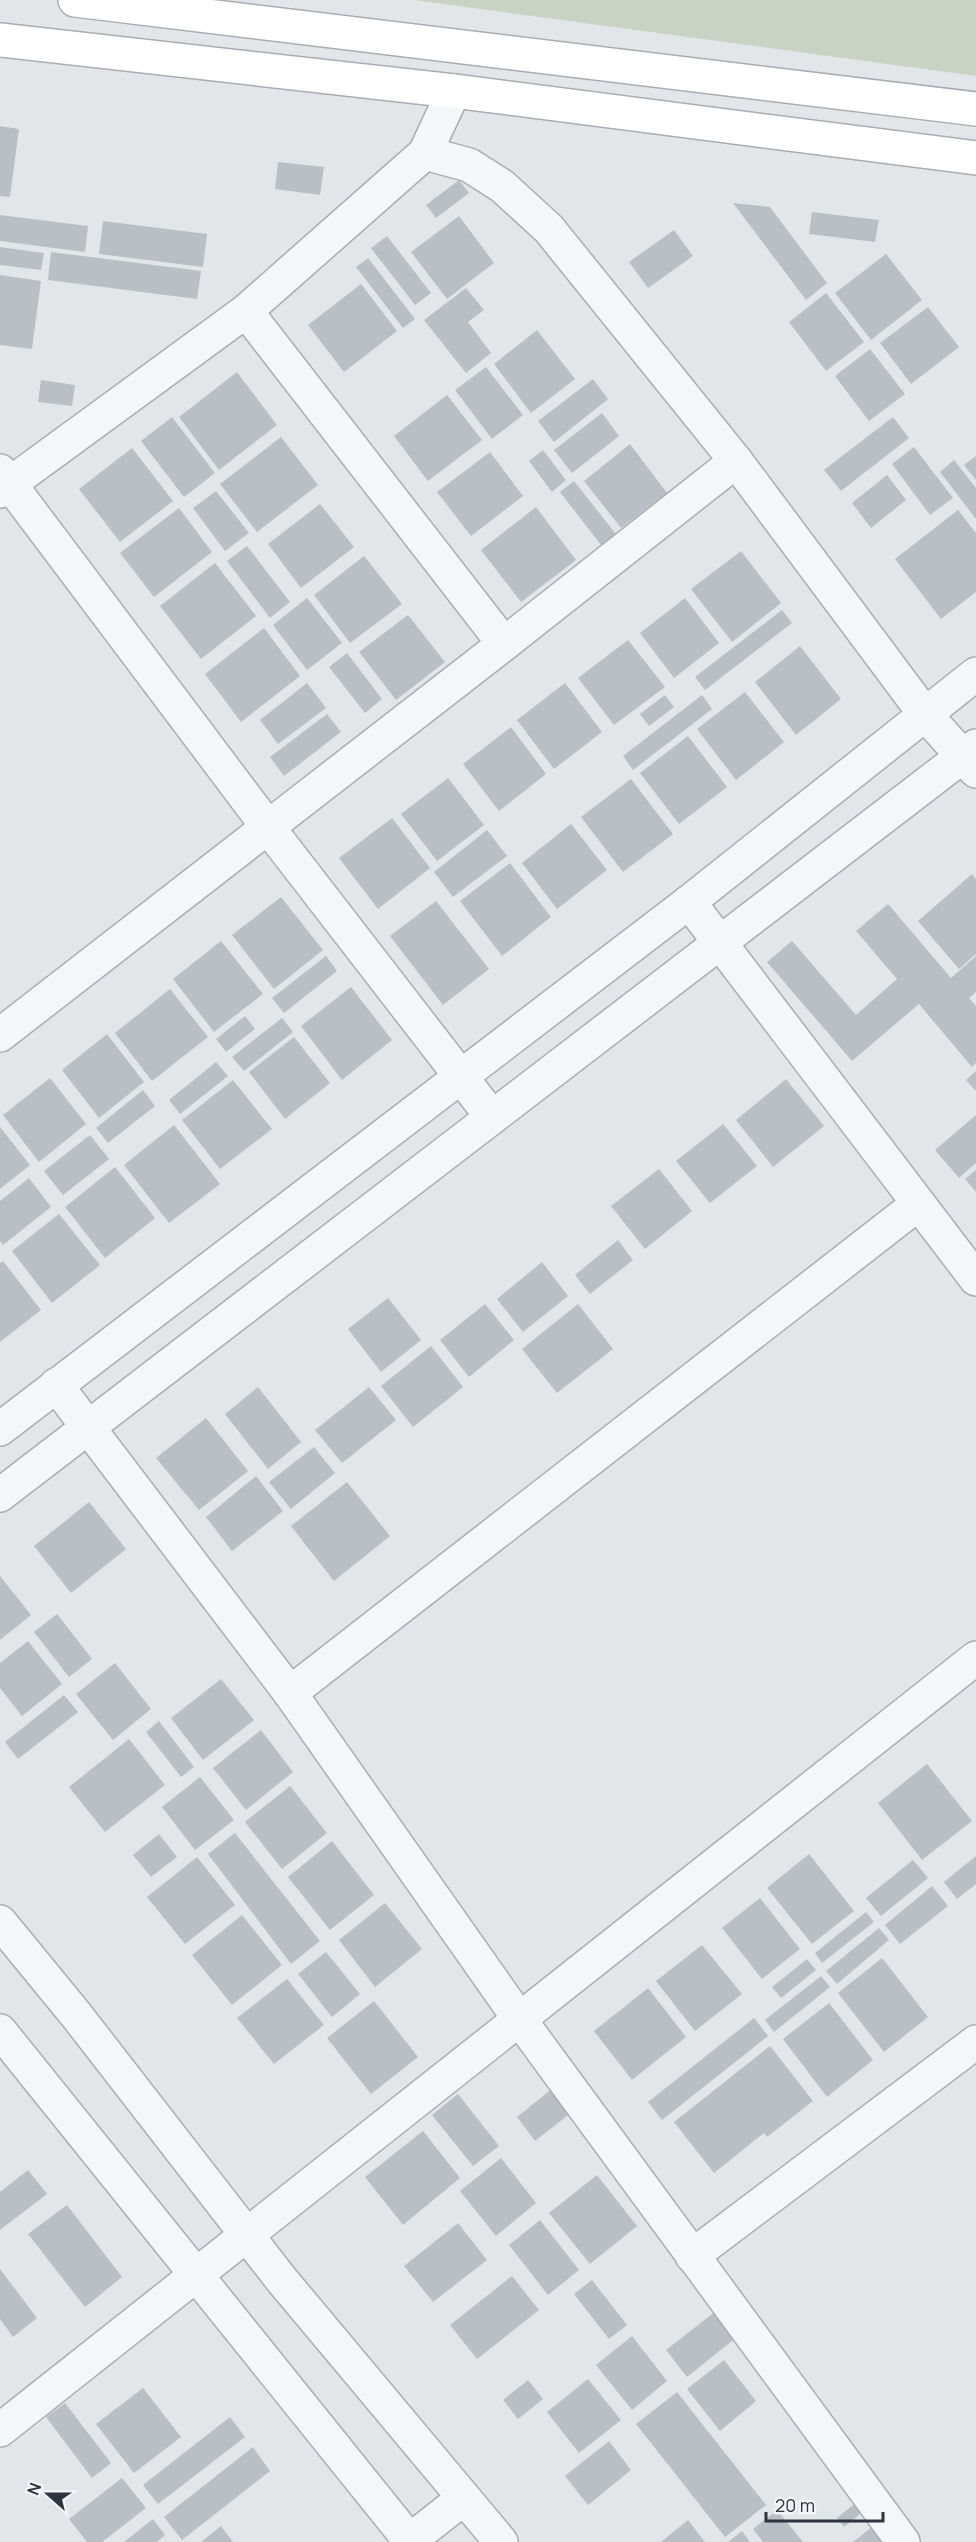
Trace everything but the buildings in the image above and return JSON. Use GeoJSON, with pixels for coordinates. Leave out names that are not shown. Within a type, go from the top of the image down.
{"type":"FeatureCollection","features":[{"type":"Feature","properties":{"kind":"main road"},"geometry":{"type":"LineString","coordinates":[[75,0],[976,109]]}},
{"type":"Feature","properties":{"kind":"main road"},"geometry":{"type":"LineString","coordinates":[[0,40],[454,91],[976,158]]}},
{"type":"Feature","properties":{"kind":"street"},"geometry":{"type":"LineString","coordinates":[[454,91],[425,153],[246,311],[3,482],[492,1117]]}},
{"type":"Feature","properties":{"kind":"street"},"geometry":{"type":"LineString","coordinates":[[0,1495],[721,942],[972,758],[924,713],[735,460],[549,229],[502,186],[469,165],[425,153]]}},
{"type":"Feature","properties":{"kind":"street"},"geometry":{"type":"LineString","coordinates":[[246,311],[504,644]]}},
{"type":"Feature","properties":{"kind":"street"},"geometry":{"type":"LineString","coordinates":[[2,1028],[504,644],[735,460]]}},
{"type":"Feature","properties":{"kind":"street"},"geometry":{"type":"LineString","coordinates":[[0,1429],[689,902],[924,713],[976,674]]}},
{"type":"Feature","properties":{"kind":"street"},"geometry":{"type":"LineString","coordinates":[[689,902],[976,1279]]}},
{"type":"Feature","properties":{"kind":"street"},"geometry":{"type":"LineString","coordinates":[[290,1693],[918,1204]]}},
{"type":"Feature","properties":{"kind":"street"},"geometry":{"type":"LineString","coordinates":[[56,1385],[290,1693],[520,2020],[903,2542]]}},
{"type":"Feature","properties":{"kind":"street"},"geometry":{"type":"LineString","coordinates":[[0,2430],[976,1658]]}},
{"type":"Feature","properties":{"kind":"street"},"geometry":{"type":"LineString","coordinates":[[3,1931],[77,2016],[281,2279],[501,2542]]}},
{"type":"Feature","properties":{"kind":"street"},"geometry":{"type":"LineString","coordinates":[[0,2031],[198,2274],[410,2542],[464,2498]]}},
{"type":"Feature","properties":{"kind":"street"},"geometry":{"type":"LineString","coordinates":[[692,2256],[976,2043]]}},
{"type":"Feature","properties":{"kind":"green space"},"geometry":{"type":"Polygon","coordinates":[[[414,0],[976,0],[976,76],[414,0]]]}}]}
